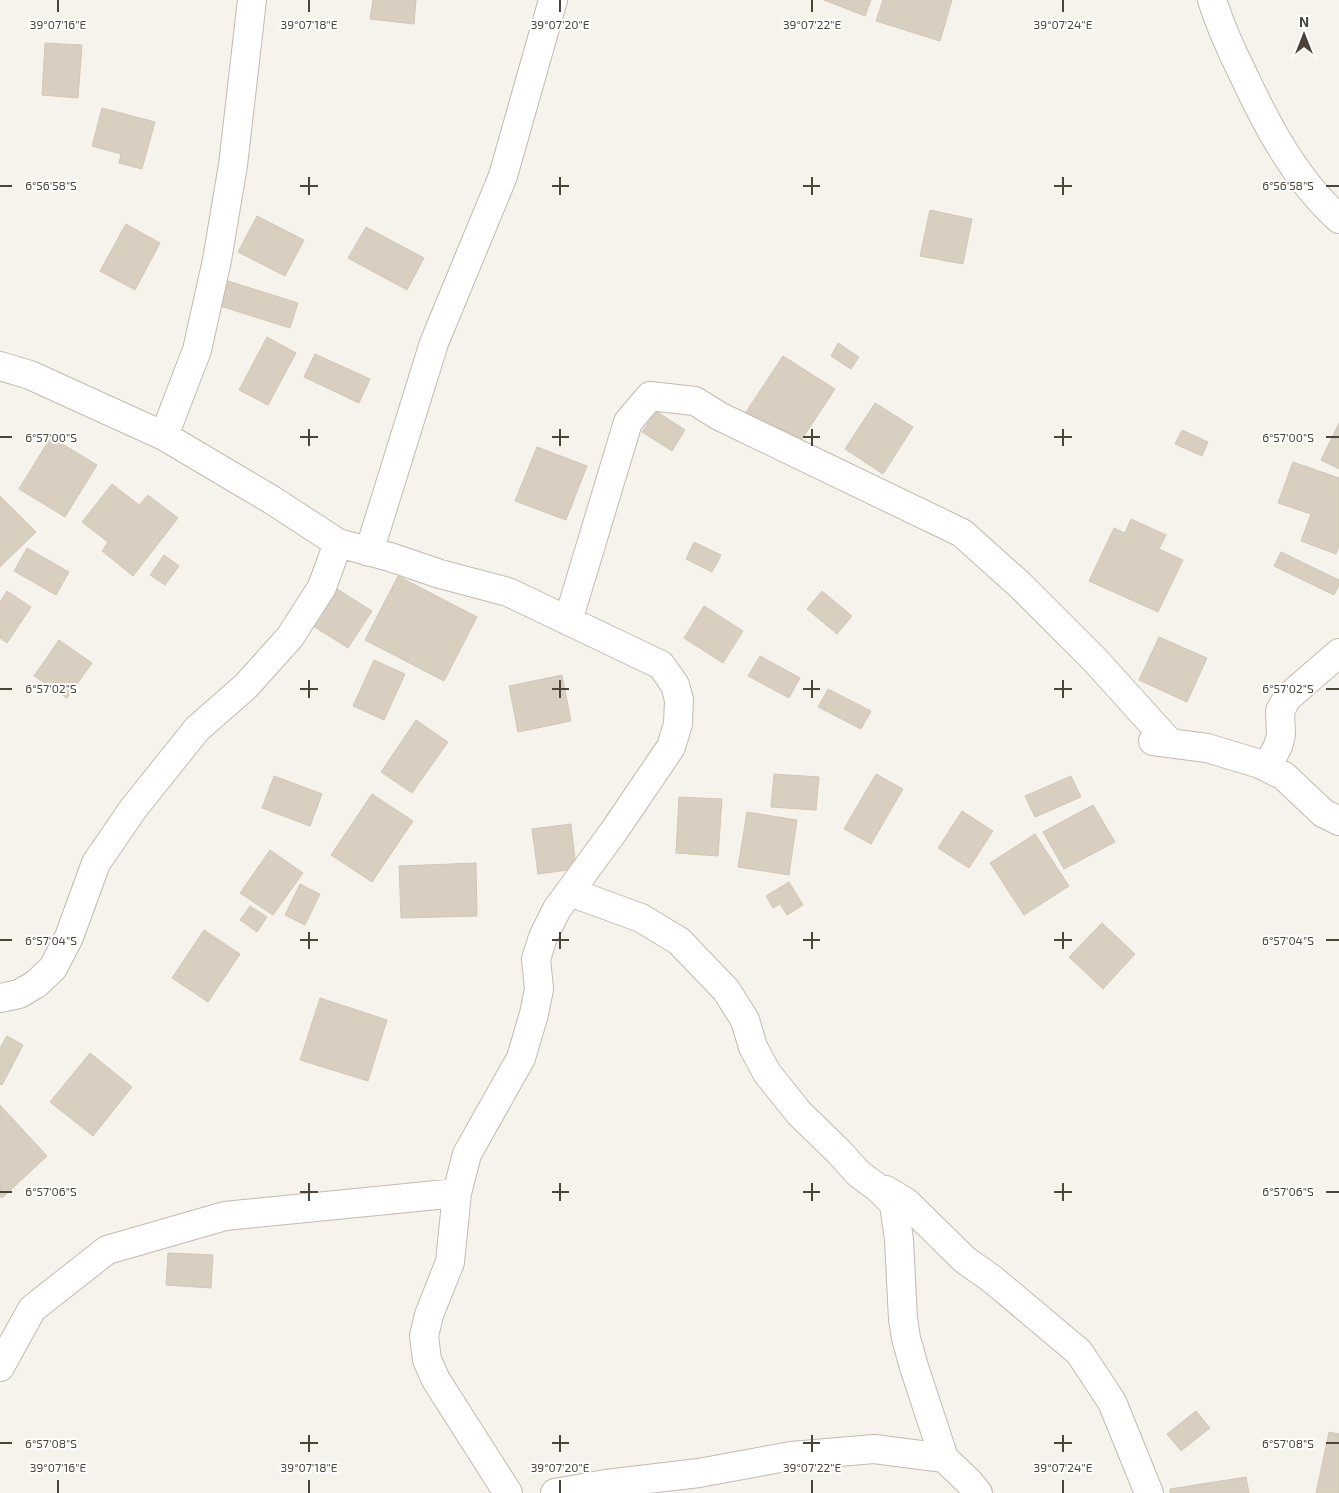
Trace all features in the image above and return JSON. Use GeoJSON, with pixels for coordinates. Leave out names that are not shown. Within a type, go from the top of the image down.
{"type":"FeatureCollection","features":[{"type":"Feature","properties":{"kind":"street"},"geometry":{"type":"LineString","coordinates":[[164,436],[197,350],[217,260],[233,165],[252,0]]}},
{"type":"Feature","properties":{"kind":"street"},"geometry":{"type":"LineString","coordinates":[[369,552],[434,343],[503,176],[553,0]]}},
{"type":"Feature","properties":{"kind":"street"},"geometry":{"type":"LineString","coordinates":[[1212,0],[1236,60],[1264,120],[1291,163],[1329,210],[1339,219]]}},
{"type":"Feature","properties":{"kind":"street"},"geometry":{"type":"LineString","coordinates":[[0,366],[30,376],[164,436],[272,500],[338,543],[440,574],[508,592],[661,665],[675,685],[679,700],[678,724],[670,747],[614,831],[556,909],[543,937],[536,959],[539,989],[521,1058],[468,1154],[457,1193],[450,1262],[429,1315],[424,1336],[427,1360],[436,1380],[508,1493]]}},
{"type":"Feature","properties":{"kind":"street"},"geometry":{"type":"LineString","coordinates":[[568,621],[628,422],[650,396],[695,401],[719,416],[962,532],[1020,585],[1095,660],[1159,742],[1215,750],[1260,764],[1284,776],[1323,813],[1339,822]]}},
{"type":"Feature","properties":{"kind":"street"},"geometry":{"type":"LineString","coordinates":[[0,998],[19,994],[36,984],[53,968],[69,937],[96,863],[133,809],[197,729],[246,686],[290,637],[322,587],[338,543]]}},
{"type":"Feature","properties":{"kind":"street"},"geometry":{"type":"LineString","coordinates":[[1267,768],[1278,746],[1281,735],[1280,711],[1287,698],[1339,653]]}},
{"type":"Feature","properties":{"kind":"street"},"geometry":{"type":"LineString","coordinates":[[570,892],[641,918],[679,941],[726,990],[745,1020],[753,1047],[767,1072],[799,1113],[859,1174],[878,1188],[894,1204],[899,1240],[902,1319],[914,1367],[944,1458],[970,1482],[978,1493]]}},
{"type":"Feature","properties":{"kind":"street"},"geometry":{"type":"LineString","coordinates":[[859,1174],[907,1203],[964,1260],[992,1279],[1079,1352],[1112,1402],[1149,1493]]}},
{"type":"Feature","properties":{"kind":"street"},"geometry":{"type":"LineString","coordinates":[[0,1366],[32,1309],[107,1250],[225,1216],[457,1193]]}},
{"type":"Feature","properties":{"kind":"street"},"geometry":{"type":"LineString","coordinates":[[555,1493],[606,1484],[699,1473],[800,1456],[874,1449],[944,1458]]}},
{"type":"Feature","properties":{"kind":"building"},"geometry":{"type":"Polygon","coordinates":[[[373,0],[416,0],[414,24],[370,19],[373,0]]]}},
{"type":"Feature","properties":{"kind":"building"},"geometry":{"type":"Polygon","coordinates":[[[824,0],[871,0],[865,16],[824,0]]]}},
{"type":"Feature","properties":{"kind":"building"},"geometry":{"type":"Polygon","coordinates":[[[883,0],[952,0],[940,41],[876,21],[883,0]]]}},
{"type":"Feature","properties":{"kind":"building"},"geometry":{"type":"Polygon","coordinates":[[[45,43],[82,45],[78,98],[42,95],[45,43]]]}},
{"type":"Feature","properties":{"kind":"building"},"geometry":{"type":"Polygon","coordinates":[[[102,108],[155,122],[142,169],[119,163],[121,154],[92,146],[102,108]]]}},
{"type":"Feature","properties":{"kind":"building"},"geometry":{"type":"Polygon","coordinates":[[[930,210],[972,219],[963,264],[920,256],[930,210]]]}},
{"type":"Feature","properties":{"kind":"building"},"geometry":{"type":"Polygon","coordinates":[[[257,216],[304,240],[285,276],[238,252],[257,216]]]}},
{"type":"Feature","properties":{"kind":"building"},"geometry":{"type":"Polygon","coordinates":[[[126,224],[160,243],[135,290],[100,271],[126,224]]]}},
{"type":"Feature","properties":{"kind":"building"},"geometry":{"type":"Polygon","coordinates":[[[366,227],[424,258],[407,290],[348,258],[366,227]]]}},
{"type":"Feature","properties":{"kind":"building"},"geometry":{"type":"Polygon","coordinates":[[[225,280],[298,303],[290,328],[217,305],[225,280]]]}},
{"type":"Feature","properties":{"kind":"building"},"geometry":{"type":"Polygon","coordinates":[[[267,337],[296,353],[268,405],[239,390],[267,337]]]}},
{"type":"Feature","properties":{"kind":"building"},"geometry":{"type":"Polygon","coordinates":[[[838,343],[859,357],[851,369],[831,356],[838,343]]]}},
{"type":"Feature","properties":{"kind":"building"},"geometry":{"type":"Polygon","coordinates":[[[315,354],[370,379],[359,403],[304,377],[315,354]]]}},
{"type":"Feature","properties":{"kind":"building"},"geometry":{"type":"Polygon","coordinates":[[[783,356],[835,389],[796,448],[744,415],[783,356]]]}},
{"type":"Feature","properties":{"kind":"building"},"geometry":{"type":"Polygon","coordinates":[[[875,403],[913,427],[883,474],[845,449],[875,403]]]}},
{"type":"Feature","properties":{"kind":"building"},"geometry":{"type":"Polygon","coordinates":[[[656,411],[685,430],[672,451],[642,432],[656,411]]]}},
{"type":"Feature","properties":{"kind":"building"},"geometry":{"type":"Polygon","coordinates":[[[1339,423],[1339,469],[1321,460],[1339,423]]]}},
{"type":"Feature","properties":{"kind":"building"},"geometry":{"type":"Polygon","coordinates":[[[1182,430],[1208,442],[1202,456],[1175,444],[1182,430]]]}},
{"type":"Feature","properties":{"kind":"building"},"geometry":{"type":"Polygon","coordinates":[[[51,437],[97,465],[65,517],[19,489],[51,437]]]}},
{"type":"Feature","properties":{"kind":"building"},"geometry":{"type":"Polygon","coordinates":[[[537,447],[587,466],[566,520],[515,501],[537,447]]]}},
{"type":"Feature","properties":{"kind":"building"},"geometry":{"type":"Polygon","coordinates":[[[1293,462],[1339,478],[1339,546],[1336,554],[1301,541],[1311,514],[1278,503],[1293,462]]]}},
{"type":"Feature","properties":{"kind":"building"},"geometry":{"type":"Polygon","coordinates":[[[112,484],[139,505],[148,495],[178,518],[133,576],[102,551],[108,542],[82,522],[112,484]]]}},
{"type":"Feature","properties":{"kind":"building"},"geometry":{"type":"Polygon","coordinates":[[[0,496],[36,532],[0,567],[0,496]]]}},
{"type":"Feature","properties":{"kind":"building"},"geometry":{"type":"Polygon","coordinates":[[[1131,519],[1166,535],[1159,549],[1183,560],[1158,612],[1089,581],[1114,528],[1125,533],[1131,519]]]}},
{"type":"Feature","properties":{"kind":"building"},"geometry":{"type":"Polygon","coordinates":[[[694,542],[721,555],[712,572],[686,559],[694,542]]]}},
{"type":"Feature","properties":{"kind":"building"},"geometry":{"type":"Polygon","coordinates":[[[27,548],[69,572],[56,595],[14,571],[27,548]]]}},
{"type":"Feature","properties":{"kind":"building"},"geometry":{"type":"Polygon","coordinates":[[[1281,552],[1339,580],[1339,585],[1334,595],[1274,566],[1281,552]]]}},
{"type":"Feature","properties":{"kind":"building"},"geometry":{"type":"Polygon","coordinates":[[[164,555],[179,566],[165,585],[150,575],[164,555]]]}},
{"type":"Feature","properties":{"kind":"building"},"geometry":{"type":"Polygon","coordinates":[[[398,576],[477,617],[444,681],[365,640],[398,576]]]}},
{"type":"Feature","properties":{"kind":"building"},"geometry":{"type":"Polygon","coordinates":[[[334,587],[372,611],[348,648],[310,624],[334,587]]]}},
{"type":"Feature","properties":{"kind":"building"},"geometry":{"type":"Polygon","coordinates":[[[7,591],[31,607],[7,643],[0,638],[0,602],[7,591]]]}},
{"type":"Feature","properties":{"kind":"building"},"geometry":{"type":"Polygon","coordinates":[[[822,591],[852,616],[837,634],[807,609],[822,591]]]}},
{"type":"Feature","properties":{"kind":"building"},"geometry":{"type":"Polygon","coordinates":[[[704,606],[743,631],[723,663],[684,638],[704,606]]]}},
{"type":"Feature","properties":{"kind":"building"},"geometry":{"type":"Polygon","coordinates":[[[1159,637],[1207,658],[1187,702],[1139,680],[1159,637]]]}},
{"type":"Feature","properties":{"kind":"building"},"geometry":{"type":"Polygon","coordinates":[[[59,640],[92,663],[67,698],[34,676],[59,640]]]}},
{"type":"Feature","properties":{"kind":"building"},"geometry":{"type":"Polygon","coordinates":[[[760,656],[800,678],[789,698],[748,676],[760,656]]]}},
{"type":"Feature","properties":{"kind":"building"},"geometry":{"type":"Polygon","coordinates":[[[374,660],[405,674],[384,720],[353,706],[374,660]]]}},
{"type":"Feature","properties":{"kind":"building"},"geometry":{"type":"Polygon","coordinates":[[[562,675],[571,721],[518,732],[509,686],[562,675]]]}},
{"type":"Feature","properties":{"kind":"building"},"geometry":{"type":"Polygon","coordinates":[[[828,689],[871,711],[861,729],[818,707],[828,689]]]}},
{"type":"Feature","properties":{"kind":"building"},"geometry":{"type":"Polygon","coordinates":[[[416,720],[448,742],[412,793],[381,772],[416,720]]]}},
{"type":"Feature","properties":{"kind":"building"},"geometry":{"type":"Polygon","coordinates":[[[774,774],[819,777],[816,810],[771,807],[774,774]]]}},
{"type":"Feature","properties":{"kind":"building"},"geometry":{"type":"Polygon","coordinates":[[[876,774],[903,789],[871,844],[844,829],[876,774]]]}},
{"type":"Feature","properties":{"kind":"building"},"geometry":{"type":"Polygon","coordinates":[[[274,776],[322,794],[310,826],[262,808],[274,776]]]}},
{"type":"Feature","properties":{"kind":"building"},"geometry":{"type":"Polygon","coordinates":[[[1071,776],[1081,797],[1035,817],[1025,796],[1071,776]]]}},
{"type":"Feature","properties":{"kind":"building"},"geometry":{"type":"Polygon","coordinates":[[[372,794],[413,821],[372,882],[331,855],[372,794]]]}},
{"type":"Feature","properties":{"kind":"building"},"geometry":{"type":"Polygon","coordinates":[[[679,797],[722,799],[718,856],[676,853],[679,797]]]}},
{"type":"Feature","properties":{"kind":"building"},"geometry":{"type":"Polygon","coordinates":[[[1093,805],[1115,842],[1064,869],[1043,832],[1093,805]]]}},
{"type":"Feature","properties":{"kind":"building"},"geometry":{"type":"Polygon","coordinates":[[[962,811],[993,831],[969,868],[938,848],[962,811]]]}},
{"type":"Feature","properties":{"kind":"building"},"geometry":{"type":"Polygon","coordinates":[[[747,812],[797,820],[789,875],[738,867],[747,812]]]}},
{"type":"Feature","properties":{"kind":"building"},"geometry":{"type":"Polygon","coordinates":[[[571,824],[576,869],[538,874],[532,829],[571,824]]]}},
{"type":"Feature","properties":{"kind":"building"},"geometry":{"type":"Polygon","coordinates":[[[1035,834],[1069,886],[1024,915],[990,863],[1035,834]]]}},
{"type":"Feature","properties":{"kind":"building"},"geometry":{"type":"Polygon","coordinates":[[[270,850],[303,873],[273,915],[240,893],[270,850]]]}},
{"type":"Feature","properties":{"kind":"building"},"geometry":{"type":"Polygon","coordinates":[[[476,863],[477,916],[401,918],[399,866],[476,863]]]}},
{"type":"Feature","properties":{"kind":"building"},"geometry":{"type":"Polygon","coordinates":[[[789,882],[803,905],[787,915],[780,904],[773,908],[766,896],[789,882]]]}},
{"type":"Feature","properties":{"kind":"building"},"geometry":{"type":"Polygon","coordinates":[[[300,884],[320,894],[305,925],[285,915],[300,884]]]}},
{"type":"Feature","properties":{"kind":"building"},"geometry":{"type":"Polygon","coordinates":[[[250,906],[267,917],[257,932],[240,920],[250,906]]]}},
{"type":"Feature","properties":{"kind":"building"},"geometry":{"type":"Polygon","coordinates":[[[1102,923],[1135,954],[1103,989],[1069,957],[1102,923]]]}},
{"type":"Feature","properties":{"kind":"building"},"geometry":{"type":"Polygon","coordinates":[[[204,930],[240,954],[208,1002],[172,978],[204,930]]]}},
{"type":"Feature","properties":{"kind":"building"},"geometry":{"type":"Polygon","coordinates":[[[320,998],[387,1020],[368,1081],[300,1060],[320,998]]]}},
{"type":"Feature","properties":{"kind":"building"},"geometry":{"type":"Polygon","coordinates":[[[7,1036],[23,1045],[2,1085],[0,1084],[0,1048],[7,1036]]]}},
{"type":"Feature","properties":{"kind":"building"},"geometry":{"type":"Polygon","coordinates":[[[90,1053],[132,1087],[93,1136],[50,1102],[90,1053]]]}},
{"type":"Feature","properties":{"kind":"building"},"geometry":{"type":"Polygon","coordinates":[[[0,1105],[47,1156],[2,1198],[0,1196],[0,1105]]]}},
{"type":"Feature","properties":{"kind":"building"},"geometry":{"type":"Polygon","coordinates":[[[168,1253],[213,1255],[211,1288],[166,1285],[168,1253]]]}},
{"type":"Feature","properties":{"kind":"building"},"geometry":{"type":"Polygon","coordinates":[[[1196,1411],[1210,1428],[1181,1451],[1167,1434],[1196,1411]]]}},
{"type":"Feature","properties":{"kind":"building"},"geometry":{"type":"Polygon","coordinates":[[[1329,1432],[1339,1434],[1339,1493],[1316,1493],[1329,1432]]]}},
{"type":"Feature","properties":{"kind":"building"},"geometry":{"type":"Polygon","coordinates":[[[1246,1477],[1249,1493],[1170,1493],[1170,1489],[1246,1477]]]}}]}
